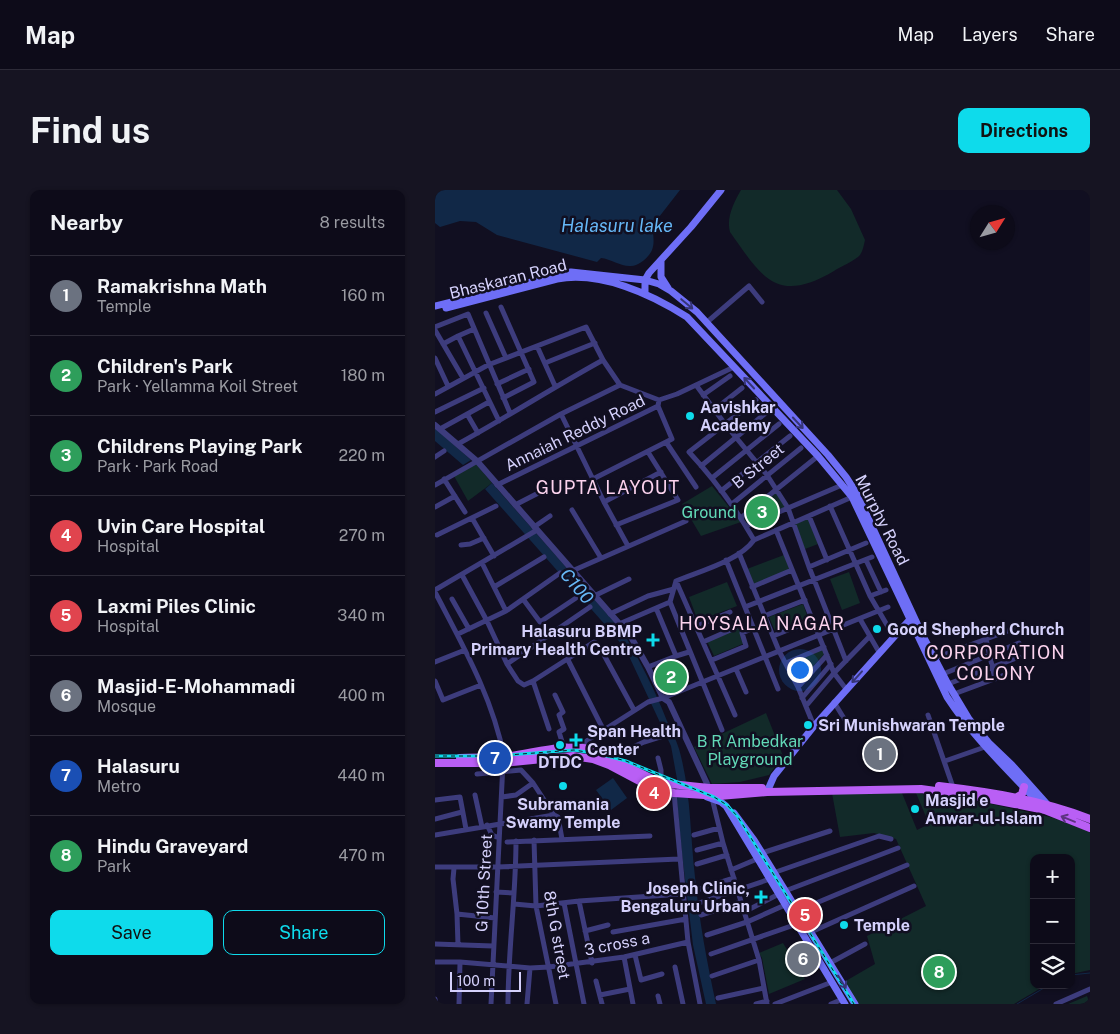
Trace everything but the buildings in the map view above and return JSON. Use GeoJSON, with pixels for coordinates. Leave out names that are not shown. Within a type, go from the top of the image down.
{"type":"FeatureCollection","features":[{"type":"Feature","properties":{"kind":"main road"},"geometry":{"type":"LineString","coordinates":[[645,294],[645,280],[649,273],[721,190]]}},
{"type":"Feature","properties":{"kind":"main road"},"geometry":{"type":"LineString","coordinates":[[661,260],[661,277],[671,291]]}},
{"type":"Feature","properties":{"kind":"main road","name":"Bhaskaran Road"},"geometry":{"type":"LineString","coordinates":[[435,306],[571,272],[645,280]]}},
{"type":"Feature","properties":{"kind":"main road","name":"Bhaskaran Road"},"geometry":{"type":"LineString","coordinates":[[435,311],[574,276],[595,279],[645,294]]}},
{"type":"Feature","properties":{"kind":"main road","name":"Murphy Road"},"geometry":{"type":"LineString","coordinates":[[645,280],[659,284],[671,291],[697,312],[846,477],[857,494],[947,698],[961,719],[985,747],[1042,806]]}},
{"type":"Feature","properties":{"kind":"main road","name":"Murphy Road"},"geometry":{"type":"LineString","coordinates":[[645,294],[687,317],[818,456],[852,497],[912,617],[969,719],[989,743],[1018,771],[1042,806]]}},
{"type":"Feature","properties":{"kind":"main road"},"geometry":{"type":"LineString","coordinates":[[767,790],[774,776],[834,702],[912,617]]}},
{"type":"Feature","properties":{"kind":"main road"},"geometry":{"type":"LineString","coordinates":[[435,758],[503,763],[539,750],[584,748],[593,750],[674,791]]}},
{"type":"Feature","properties":{"kind":"main road"},"geometry":{"type":"LineString","coordinates":[[592,759],[593,750]]}},
{"type":"Feature","properties":{"kind":"main road"},"geometry":{"type":"LineString","coordinates":[[435,763],[503,763],[563,757],[592,759],[609,765],[654,788],[674,791],[692,790],[716,797],[727,803],[771,876],[782,893],[797,910],[855,1004]]}},
{"type":"Feature","properties":{"kind":"main road"},"geometry":{"type":"LineString","coordinates":[[705,793],[913,787],[1016,798],[1042,806],[1090,828]]}},
{"type":"Feature","properties":{"kind":"main road"},"geometry":{"type":"LineString","coordinates":[[1016,798],[1022,794],[1024,788]]}},
{"type":"Feature","properties":{"kind":"main road"},"geometry":{"type":"LineString","coordinates":[[716,797],[767,790]]}},
{"type":"Feature","properties":{"kind":"main road"},"geometry":{"type":"LineString","coordinates":[[954,791],[979,797],[1065,809],[1090,819]]}},
{"type":"Feature","properties":{"kind":"main road"},"geometry":{"type":"LineString","coordinates":[[782,893],[785,905],[844,1002]]}},
{"type":"Feature","properties":{"kind":"street"},"geometry":{"type":"LineString","coordinates":[[706,323],[749,286],[762,302]]}},
{"type":"Feature","properties":{"kind":"street"},"geometry":{"type":"LineString","coordinates":[[501,307],[534,382],[503,398]]}},
{"type":"Feature","properties":{"kind":"street"},"geometry":{"type":"LineString","coordinates":[[485,312],[506,358]]}},
{"type":"Feature","properties":{"kind":"street"},"geometry":{"type":"LineString","coordinates":[[463,378],[435,329],[468,314],[510,413]]}},
{"type":"Feature","properties":{"kind":"street"},"geometry":{"type":"LineString","coordinates":[[435,394],[489,365],[586,327],[603,360],[620,385],[659,400],[677,394],[734,367]]}},
{"type":"Feature","properties":{"kind":"street"},"geometry":{"type":"LineString","coordinates":[[443,344],[474,329]]}},
{"type":"Feature","properties":{"kind":"street"},"geometry":{"type":"LineString","coordinates":[[458,336],[499,421]]}},
{"type":"Feature","properties":{"kind":"street"},"geometry":{"type":"LineString","coordinates":[[545,363],[595,343]]}},
{"type":"Feature","properties":{"kind":"street"},"geometry":{"type":"LineString","coordinates":[[537,346],[555,386]]}},
{"type":"Feature","properties":{"kind":"street"},"geometry":{"type":"LineString","coordinates":[[435,358],[448,386]]}},
{"type":"Feature","properties":{"kind":"street"},"geometry":{"type":"LineString","coordinates":[[458,444],[555,386],[603,360]]}},
{"type":"Feature","properties":{"kind":"street"},"geometry":{"type":"LineString","coordinates":[[497,384],[529,369]]}},
{"type":"Feature","properties":{"kind":"street"},"geometry":{"type":"LineString","coordinates":[[435,375],[441,371]]}},
{"type":"Feature","properties":{"kind":"street"},"geometry":{"type":"LineString","coordinates":[[703,395],[730,376]]}},
{"type":"Feature","properties":{"kind":"street"},"geometry":{"type":"LineString","coordinates":[[696,384],[714,410],[767,475],[788,508],[809,568],[846,661]]}},
{"type":"Feature","properties":{"kind":"street"},"geometry":{"type":"LineString","coordinates":[[435,485],[561,414],[620,385]]}},
{"type":"Feature","properties":{"kind":"street"},"geometry":{"type":"LineString","coordinates":[[435,412],[484,388]]}},
{"type":"Feature","properties":{"kind":"street"},"geometry":{"type":"LineString","coordinates":[[714,410],[742,388]]}},
{"type":"Feature","properties":{"kind":"street","name":"Annaiah Reddy Road"},"geometry":{"type":"LineString","coordinates":[[497,484],[657,406],[659,400]]}},
{"type":"Feature","properties":{"kind":"street"},"geometry":{"type":"LineString","coordinates":[[754,540],[742,517],[689,452],[756,400]]}},
{"type":"Feature","properties":{"kind":"street"},"geometry":{"type":"LineString","coordinates":[[489,402],[438,427],[458,444],[497,484],[535,530],[631,637],[648,667],[661,699],[669,702],[705,793]]}},
{"type":"Feature","properties":{"kind":"street"},"geometry":{"type":"LineString","coordinates":[[593,479],[672,439],[657,406]]}},
{"type":"Feature","properties":{"kind":"street"},"geometry":{"type":"LineString","coordinates":[[701,466],[767,412]]}},
{"type":"Feature","properties":{"kind":"street"},"geometry":{"type":"LineString","coordinates":[[467,414],[478,432]]}},
{"type":"Feature","properties":{"kind":"street"},"geometry":{"type":"LineString","coordinates":[[561,414],[628,546]]}},
{"type":"Feature","properties":{"kind":"street"},"geometry":{"type":"LineString","coordinates":[[712,478],[779,424]]}},
{"type":"Feature","properties":{"kind":"street"},"geometry":{"type":"LineString","coordinates":[[721,491],[789,436]]}},
{"type":"Feature","properties":{"kind":"street"},"geometry":{"type":"LineString","coordinates":[[666,442],[696,487]]}},
{"type":"Feature","properties":{"kind":"street","name":"B Street"},"geometry":{"type":"LineString","coordinates":[[732,504],[801,448]]}},
{"type":"Feature","properties":{"kind":"street"},"geometry":{"type":"LineString","coordinates":[[435,457],[444,451]]}},
{"type":"Feature","properties":{"kind":"street"},"geometry":{"type":"LineString","coordinates":[[616,525],[679,500],[648,452]]}},
{"type":"Feature","properties":{"kind":"street"},"geometry":{"type":"LineString","coordinates":[[742,517],[818,456]]}},
{"type":"Feature","properties":{"kind":"street"},"geometry":{"type":"LineString","coordinates":[[604,502],[661,472]]}},
{"type":"Feature","properties":{"kind":"street"},"geometry":{"type":"LineString","coordinates":[[444,479],[465,512]]}},
{"type":"Feature","properties":{"kind":"street"},"geometry":{"type":"LineString","coordinates":[[746,526],[842,485]]}},
{"type":"Feature","properties":{"kind":"street"},"geometry":{"type":"LineString","coordinates":[[515,505],[548,488]]}},
{"type":"Feature","properties":{"kind":"street"},"geometry":{"type":"LineString","coordinates":[[435,507],[455,496]]}},
{"type":"Feature","properties":{"kind":"street"},"geometry":{"type":"LineString","coordinates":[[722,730],[669,602],[677,581],[747,549],[754,540],[852,497]]}},
{"type":"Feature","properties":{"kind":"street"},"geometry":{"type":"LineString","coordinates":[[437,535],[496,506]]}},
{"type":"Feature","properties":{"kind":"street"},"geometry":{"type":"LineString","coordinates":[[830,506],[870,596],[894,636]]}},
{"type":"Feature","properties":{"kind":"street"},"geometry":{"type":"LineString","coordinates":[[572,510],[601,558]]}},
{"type":"Feature","properties":{"kind":"street"},"geometry":{"type":"LineString","coordinates":[[435,591],[528,536],[550,516]]}},
{"type":"Feature","properties":{"kind":"street"},"geometry":{"type":"LineString","coordinates":[[809,516],[827,560]]}},
{"type":"Feature","properties":{"kind":"street"},"geometry":{"type":"LineString","coordinates":[[472,518],[494,556]]}},
{"type":"Feature","properties":{"kind":"street"},"geometry":{"type":"LineString","coordinates":[[573,571],[685,521]]}},
{"type":"Feature","properties":{"kind":"street"},"geometry":{"type":"LineString","coordinates":[[776,530],[834,673],[846,688]]}},
{"type":"Feature","properties":{"kind":"street"},"geometry":{"type":"LineString","coordinates":[[461,545],[470,544],[484,538]]}},
{"type":"Feature","properties":{"kind":"street"},"geometry":{"type":"LineString","coordinates":[[809,568],[866,544]]}},
{"type":"Feature","properties":{"kind":"street"},"geometry":{"type":"LineString","coordinates":[[739,553],[779,651],[798,687],[814,726]]}},
{"type":"Feature","properties":{"kind":"street"},"geometry":{"type":"LineString","coordinates":[[494,587],[544,557]]}},
{"type":"Feature","properties":{"kind":"street"},"geometry":{"type":"LineString","coordinates":[[745,607],[869,558],[883,591],[870,596]]}},
{"type":"Feature","properties":{"kind":"street"},"geometry":{"type":"LineString","coordinates":[[726,560],[778,689]]}},
{"type":"Feature","properties":{"kind":"street"},"geometry":{"type":"LineString","coordinates":[[482,563],[506,611]]}},
{"type":"Feature","properties":{"kind":"street"},"geometry":{"type":"LineString","coordinates":[[752,587],[792,570]]}},
{"type":"Feature","properties":{"kind":"street"},"geometry":{"type":"LineString","coordinates":[[458,634],[506,611],[560,573]]}},
{"type":"Feature","properties":{"kind":"street"},"geometry":{"type":"LineString","coordinates":[[462,575],[487,621],[507,664],[518,681],[524,685],[533,681],[594,642],[599,644],[634,710]]}},
{"type":"Feature","properties":{"kind":"street"},"geometry":{"type":"LineString","coordinates":[[594,596],[629,579]]}},
{"type":"Feature","properties":{"kind":"street"},"geometry":{"type":"LineString","coordinates":[[677,581],[735,715]]}},
{"type":"Feature","properties":{"kind":"street"},"geometry":{"type":"LineString","coordinates":[[610,614],[648,596],[674,589]]}},
{"type":"Feature","properties":{"kind":"street","name":"G 10th Street"},"geometry":{"type":"LineString","coordinates":[[435,591],[458,634],[481,685],[498,734],[503,763],[491,965],[491,1004]]}},
{"type":"Feature","properties":{"kind":"street"},"geometry":{"type":"LineString","coordinates":[[523,599],[540,622],[579,596]]}},
{"type":"Feature","properties":{"kind":"street"},"geometry":{"type":"LineString","coordinates":[[452,599],[469,629]]}},
{"type":"Feature","properties":{"kind":"street"},"geometry":{"type":"LineString","coordinates":[[764,616],[805,600]]}},
{"type":"Feature","properties":{"kind":"street"},"geometry":{"type":"LineString","coordinates":[[619,624],[669,602]]}},
{"type":"Feature","properties":{"kind":"street"},"geometry":{"type":"LineString","coordinates":[[507,664],[591,607]]}},
{"type":"Feature","properties":{"kind":"street"},"geometry":{"type":"LineString","coordinates":[[584,748],[584,743],[603,729],[648,702],[702,683],[888,607]]}},
{"type":"Feature","properties":{"kind":"street"},"geometry":{"type":"LineString","coordinates":[[656,608],[676,656]]}},
{"type":"Feature","properties":{"kind":"street"},"geometry":{"type":"LineString","coordinates":[[697,626],[730,612]]}},
{"type":"Feature","properties":{"kind":"street"},"geometry":{"type":"LineString","coordinates":[[860,619],[879,652]]}},
{"type":"Feature","properties":{"kind":"street"},"geometry":{"type":"LineString","coordinates":[[773,636],[813,620]]}},
{"type":"Feature","properties":{"kind":"street"},"geometry":{"type":"LineString","coordinates":[[703,642],[735,628]]}},
{"type":"Feature","properties":{"kind":"street"},"geometry":{"type":"LineString","coordinates":[[712,660],[745,647],[746,644],[742,633],[754,628]]}},
{"type":"Feature","properties":{"kind":"street"},"geometry":{"type":"LineString","coordinates":[[935,658],[1013,630]]}},
{"type":"Feature","properties":{"kind":"street"},"geometry":{"type":"LineString","coordinates":[[806,706],[834,673],[870,636]]}},
{"type":"Feature","properties":{"kind":"street"},"geometry":{"type":"LineString","coordinates":[[986,639],[995,679]]}},
{"type":"Feature","properties":{"kind":"street"},"geometry":{"type":"LineString","coordinates":[[943,674],[1019,643]]}},
{"type":"Feature","properties":{"kind":"street"},"geometry":{"type":"LineString","coordinates":[[785,664],[824,647]]}},
{"type":"Feature","properties":{"kind":"street"},"geometry":{"type":"LineString","coordinates":[[435,662],[465,650]]}},
{"type":"Feature","properties":{"kind":"street"},"geometry":{"type":"LineString","coordinates":[[648,667],[689,652]]}},
{"type":"Feature","properties":{"kind":"street"},"geometry":{"type":"LineString","coordinates":[[798,687],[827,655]]}},
{"type":"Feature","properties":{"kind":"street"},"geometry":{"type":"LineString","coordinates":[[948,684],[1019,657]]}},
{"type":"Feature","properties":{"kind":"street"},"geometry":{"type":"LineString","coordinates":[[568,660],[603,729]]}},
{"type":"Feature","properties":{"kind":"street"},"geometry":{"type":"LineString","coordinates":[[802,698],[831,664]]}},
{"type":"Feature","properties":{"kind":"street"},"geometry":{"type":"LineString","coordinates":[[954,694],[1026,667]]}},
{"type":"Feature","properties":{"kind":"street"},"geometry":{"type":"LineString","coordinates":[[736,669],[746,692]]}},
{"type":"Feature","properties":{"kind":"street"},"geometry":{"type":"LineString","coordinates":[[435,680],[443,700],[481,685]]}},
{"type":"Feature","properties":{"kind":"street"},"geometry":{"type":"LineString","coordinates":[[533,681],[549,729]]}},
{"type":"Feature","properties":{"kind":"street"},"geometry":{"type":"LineString","coordinates":[[555,695],[563,712],[559,715],[564,729],[559,732],[565,749]]}},
{"type":"Feature","properties":{"kind":"street"},"geometry":{"type":"LineString","coordinates":[[834,702],[848,725]]}},
{"type":"Feature","properties":{"kind":"street"},"geometry":{"type":"LineString","coordinates":[[928,715],[954,791]]}},
{"type":"Feature","properties":{"kind":"street"},"geometry":{"type":"LineString","coordinates":[[609,758],[644,742],[663,736]]}},
{"type":"Feature","properties":{"kind":"street"},"geometry":{"type":"LineString","coordinates":[[945,761],[985,747]]}},
{"type":"Feature","properties":{"kind":"street"},"geometry":{"type":"LineString","coordinates":[[658,758],[661,770],[661,784]]}},
{"type":"Feature","properties":{"kind":"street"},"geometry":{"type":"LineString","coordinates":[[477,774],[503,763],[521,770],[533,783],[554,815],[558,817],[562,839]]}},
{"type":"Feature","properties":{"kind":"street"},"geometry":{"type":"LineString","coordinates":[[502,797],[516,795],[533,783]]}},
{"type":"Feature","properties":{"kind":"street"},"geometry":{"type":"LineString","coordinates":[[674,791],[688,942],[700,1004]]}},
{"type":"Feature","properties":{"kind":"street"},"geometry":{"type":"LineString","coordinates":[[475,795],[484,826],[492,835],[499,838]]}},
{"type":"Feature","properties":{"kind":"street"},"geometry":{"type":"LineString","coordinates":[[716,797],[719,828],[759,960],[767,1003],[756,1004]]}},
{"type":"Feature","properties":{"kind":"street"},"geometry":{"type":"LineString","coordinates":[[435,800],[460,798],[466,830]]}},
{"type":"Feature","properties":{"kind":"street"},"geometry":{"type":"LineString","coordinates":[[435,819],[463,812]]}},
{"type":"Feature","properties":{"kind":"street"},"geometry":{"type":"LineString","coordinates":[[435,835],[554,815]]}},
{"type":"Feature","properties":{"kind":"street"},"geometry":{"type":"LineString","coordinates":[[693,835],[719,828]]}},
{"type":"Feature","properties":{"kind":"street"},"geometry":{"type":"LineString","coordinates":[[731,870],[759,856],[830,831]]}},
{"type":"Feature","properties":{"kind":"street"},"geometry":{"type":"LineString","coordinates":[[507,842],[650,836]]}},
{"type":"Feature","properties":{"kind":"street"},"geometry":{"type":"LineString","coordinates":[[699,903],[879,836],[891,839]]}},
{"type":"Feature","properties":{"kind":"street","name":"8th G street"},"geometry":{"type":"LineString","coordinates":[[534,840],[537,906],[556,1004]]}},
{"type":"Feature","properties":{"kind":"street"},"geometry":{"type":"LineString","coordinates":[[508,1004],[508,966],[514,904],[516,842]]}},
{"type":"Feature","properties":{"kind":"street"},"geometry":{"type":"LineString","coordinates":[[697,850],[723,843]]}},
{"type":"Feature","properties":{"kind":"street"},"geometry":{"type":"LineString","coordinates":[[744,912],[782,893],[897,848]]}},
{"type":"Feature","properties":{"kind":"street"},"geometry":{"type":"LineString","coordinates":[[697,864],[727,855]]}},
{"type":"Feature","properties":{"kind":"street"},"geometry":{"type":"LineString","coordinates":[[435,868],[679,859]]}},
{"type":"Feature","properties":{"kind":"street"},"geometry":{"type":"LineString","coordinates":[[797,910],[907,865]]}},
{"type":"Feature","properties":{"kind":"street"},"geometry":{"type":"LineString","coordinates":[[454,868],[453,879],[458,945]]}},
{"type":"Feature","properties":{"kind":"street"},"geometry":{"type":"LineString","coordinates":[[514,904],[537,906],[579,901],[685,894],[734,878]]}},
{"type":"Feature","properties":{"kind":"street"},"geometry":{"type":"LineString","coordinates":[[811,932],[914,886]]}},
{"type":"Feature","properties":{"kind":"street"},"geometry":{"type":"LineString","coordinates":[[496,892],[514,893]]}},
{"type":"Feature","properties":{"kind":"street"},"geometry":{"type":"LineString","coordinates":[[579,901],[592,963]]}},
{"type":"Feature","properties":{"kind":"street"},"geometry":{"type":"LineString","coordinates":[[701,915],[741,902]]}},
{"type":"Feature","properties":{"kind":"street"},"geometry":{"type":"LineString","coordinates":[[564,903],[583,1004]]}},
{"type":"Feature","properties":{"kind":"street"},"geometry":{"type":"LineString","coordinates":[[707,935],[747,922],[785,905]]}},
{"type":"Feature","properties":{"kind":"street"},"geometry":{"type":"LineString","coordinates":[[457,914],[495,918]]}},
{"type":"Feature","properties":{"kind":"street"},"geometry":{"type":"LineString","coordinates":[[613,932],[686,919]]}},
{"type":"Feature","properties":{"kind":"street"},"geometry":{"type":"LineString","coordinates":[[711,954],[752,938],[797,924]]}},
{"type":"Feature","properties":{"kind":"street"},"geometry":{"type":"LineString","coordinates":[[585,931],[609,925]]}},
{"type":"Feature","properties":{"kind":"street","name":"3 cross a"},"geometry":{"type":"LineString","coordinates":[[435,962],[460,962],[530,968],[576,965],[635,955],[688,942]]}},
{"type":"Feature","properties":{"kind":"street"},"geometry":{"type":"LineString","coordinates":[[435,944],[493,946]]}},
{"type":"Feature","properties":{"kind":"street"},"geometry":{"type":"LineString","coordinates":[[829,963],[865,944]]}},
{"type":"Feature","properties":{"kind":"street"},"geometry":{"type":"LineString","coordinates":[[635,955],[641,980],[662,974]]}},
{"type":"Feature","properties":{"kind":"street"},"geometry":{"type":"LineString","coordinates":[[624,957],[633,1004]]}},
{"type":"Feature","properties":{"kind":"street"},"geometry":{"type":"LineString","coordinates":[[712,976],[759,960]]}},
{"type":"Feature","properties":{"kind":"street"},"geometry":{"type":"LineString","coordinates":[[459,1004],[460,962]]}},
{"type":"Feature","properties":{"kind":"street"},"geometry":{"type":"LineString","coordinates":[[675,967],[683,1004]]}},
{"type":"Feature","properties":{"kind":"street"},"geometry":{"type":"LineString","coordinates":[[527,1004],[530,968]]}},
{"type":"Feature","properties":{"kind":"street"},"geometry":{"type":"LineString","coordinates":[[596,981],[602,1004]]}},
{"type":"Feature","properties":{"kind":"street"},"geometry":{"type":"LineString","coordinates":[[775,1004],[832,982]]}},
{"type":"Feature","properties":{"kind":"street"},"geometry":{"type":"LineString","coordinates":[[718,998],[764,988]]}},
{"type":"Feature","properties":{"kind":"street"},"geometry":{"type":"LineString","coordinates":[[600,995],[630,989]]}},
{"type":"Feature","properties":{"kind":"street"},"geometry":{"type":"LineString","coordinates":[[1056,1004],[1090,990]]}},
{"type":"Feature","properties":{"kind":"street"},"geometry":{"type":"LineString","coordinates":[[657,996],[660,1004]]}},
{"type":"Feature","properties":{"kind":"street"},"geometry":{"type":"LineString","coordinates":[[435,999],[436,1004]]}},
{"type":"Feature","properties":{"kind":"street"},"geometry":{"type":"LineString","coordinates":[[831,1004],[844,1002]]}},
{"type":"Feature","properties":{"kind":"green space"},"geometry":{"type":"Polygon","coordinates":[[[741,190],[837,190],[851,209],[865,240],[861,253],[852,261],[814,281],[798,286],[784,285],[772,281],[752,262],[730,232],[730,216],[733,205],[741,190]]]}},
{"type":"Feature","properties":{"kind":"green space"},"geometry":{"type":"Polygon","coordinates":[[[475,463],[492,483],[468,501],[454,476],[475,463]]]}},
{"type":"Feature","properties":{"kind":"green space","name":"Ground"},"geometry":{"type":"Polygon","coordinates":[[[712,486],[741,522],[701,536],[682,504],[712,486]]]}},
{"type":"Feature","properties":{"kind":"green space"},"geometry":{"type":"Polygon","coordinates":[[[777,492],[786,507],[747,524],[744,517],[777,492]]]}},
{"type":"Feature","properties":{"kind":"green space"},"geometry":{"type":"Polygon","coordinates":[[[808,519],[818,544],[805,549],[795,524],[808,519]]]}},
{"type":"Feature","properties":{"kind":"green space"},"geometry":{"type":"Polygon","coordinates":[[[784,555],[791,573],[754,587],[747,569],[784,555]]]}},
{"type":"Feature","properties":{"kind":"green space"},"geometry":{"type":"Polygon","coordinates":[[[849,572],[860,603],[842,610],[830,579],[849,572]]]}},
{"type":"Feature","properties":{"kind":"green space"},"geometry":{"type":"Polygon","coordinates":[[[727,582],[737,606],[698,621],[689,597],[727,582]]]}},
{"type":"Feature","properties":{"kind":"green space"},"geometry":{"type":"Polygon","coordinates":[[[803,604],[808,618],[775,631],[769,617],[803,604]]]}},
{"type":"Feature","properties":{"kind":"green space"},"geometry":{"type":"Polygon","coordinates":[[[738,627],[745,643],[714,656],[707,641],[738,627]]]}},
{"type":"Feature","properties":{"kind":"green space"},"geometry":{"type":"Polygon","coordinates":[[[822,650],[824,654],[798,683],[788,665],[822,650]]]}},
{"type":"Feature","properties":{"kind":"green space"},"geometry":{"type":"Polygon","coordinates":[[[676,660],[687,684],[666,694],[655,670],[676,660]]]}},
{"type":"Feature","properties":{"kind":"green space","name":"B R Ambedkar Playground"},"geometry":{"type":"Polygon","coordinates":[[[766,713],[783,756],[769,775],[740,782],[712,784],[694,747],[766,713]]]}},
{"type":"Feature","properties":{"kind":"green space"},"geometry":{"type":"Polygon","coordinates":[[[832,793],[902,793],[917,830],[929,824],[916,793],[982,802],[1054,818],[1090,832],[1090,970],[1075,973],[1075,854],[1030,854],[1030,989],[1039,989],[1014,1004],[857,1004],[844,982],[875,964],[867,936],[926,906],[896,839],[874,833],[840,837],[832,793]]]}},
{"type":"Feature","properties":{"kind":"green space"},"geometry":{"type":"Polygon","coordinates":[[[783,943],[805,979],[769,994],[762,958],[759,953],[783,943]]]}},
{"type":"Feature","properties":{"kind":"green space"},"geometry":{"type":"Polygon","coordinates":[[[1087,996],[1090,1004],[1068,1004],[1087,996]]]}},
{"type":"Feature","properties":{"kind":"water","name":"Halasuru lake"},"geometry":{"type":"Polygon","coordinates":[[[435,190],[680,190],[652,226],[654,241],[651,253],[640,263],[631,266],[601,258],[597,262],[497,235],[476,222],[460,221],[440,227],[435,223],[435,190]]]}},
{"type":"Feature","properties":{"kind":"water"},"geometry":{"type":"Polygon","coordinates":[[[435,428],[471,460],[463,465],[435,441],[435,428]]]}},
{"type":"Feature","properties":{"kind":"water","name":"C100"},"geometry":{"type":"Polygon","coordinates":[[[492,483],[623,632],[647,676],[675,738],[686,781],[699,909],[706,957],[716,1004],[706,1004],[693,945],[682,854],[677,779],[671,746],[627,652],[485,489],[492,483]]]}},
{"type":"Feature","properties":{"kind":"water"},"geometry":{"type":"Polygon","coordinates":[[[613,778],[627,798],[611,810],[596,790],[613,778]]]}},
{"type":"Feature","properties":{"kind":"waterway"},"geometry":{"type":"LineString","coordinates":[[1075,975],[1090,973]]}},
{"type":"Feature","properties":{"kind":"waterway"},"geometry":{"type":"LineString","coordinates":[[1017,1004],[1042,989]]}},
{"type":"Feature","properties":{"kind":"railway"},"geometry":{"type":"LineString","coordinates":[[435,756],[495,756],[574,750],[626,761],[714,797],[727,805],[738,817],[854,1004]]}},
{"type":"Feature","properties":{"kind":"place","name":"Aavishkar Academy"},"geometry":{"type":"Point","coordinates":[690,416]}},
{"type":"Feature","properties":{"kind":"place","name":"Childrens Playing Park"},"geometry":{"type":"Point","coordinates":[762,512]}},
{"type":"Feature","properties":{"kind":"place","name":"Good Shepherd Church"},"geometry":{"type":"Point","coordinates":[877,629]}},
{"type":"Feature","properties":{"kind":"place","name":"Halasuru BBMP Primary Health Centre"},"geometry":{"type":"Point","coordinates":[653,640]}},
{"type":"Feature","properties":{"kind":"place","name":"Children's Park"},"geometry":{"type":"Point","coordinates":[671,677]}},
{"type":"Feature","properties":{"kind":"place","name":"Sri Munishwaran Temple"},"geometry":{"type":"Point","coordinates":[808,725]}},
{"type":"Feature","properties":{"kind":"place","name":"Span Health Center"},"geometry":{"type":"Point","coordinates":[576,740]}},
{"type":"Feature","properties":{"kind":"place","name":"DTDC"},"geometry":{"type":"Point","coordinates":[560,745]}},
{"type":"Feature","properties":{"kind":"place","name":"Ramakrishna Math"},"geometry":{"type":"Point","coordinates":[880,754]}},
{"type":"Feature","properties":{"kind":"place","name":"Halasuru"},"geometry":{"type":"Point","coordinates":[495,758]}},
{"type":"Feature","properties":{"kind":"place","name":"Subramania Swamy Temple"},"geometry":{"type":"Point","coordinates":[563,786]}},
{"type":"Feature","properties":{"kind":"place","name":"Uvin Care Hospital"},"geometry":{"type":"Point","coordinates":[654,793]}},
{"type":"Feature","properties":{"kind":"place","name":"Masjid e Anwar-ul-Islam"},"geometry":{"type":"Point","coordinates":[915,809]}},
{"type":"Feature","properties":{"kind":"place","name":"Joseph Clinic, Bengaluru Urban"},"geometry":{"type":"Point","coordinates":[761,897]}},
{"type":"Feature","properties":{"kind":"place","name":"Laxmi Piles Clinic"},"geometry":{"type":"Point","coordinates":[805,915]}},
{"type":"Feature","properties":{"kind":"place","name":"Temple"},"geometry":{"type":"Point","coordinates":[844,925]}},
{"type":"Feature","properties":{"kind":"place","name":"Masjid-E-Mohammadi"},"geometry":{"type":"Point","coordinates":[803,959]}},
{"type":"Feature","properties":{"kind":"place","name":"Hindu Graveyard"},"geometry":{"type":"Point","coordinates":[939,972]}},
{"type":"Feature","properties":{"kind":"district","name":"GUPTA LAYOUT"},"geometry":{"type":"Point","coordinates":[608,487]}},
{"type":"Feature","properties":{"kind":"district","name":"HOYSALA NAGAR"},"geometry":{"type":"Point","coordinates":[762,623]}},
{"type":"Feature","properties":{"kind":"district","name":"CORPORATION COLONY"},"geometry":{"type":"Point","coordinates":[996,662]}}]}
